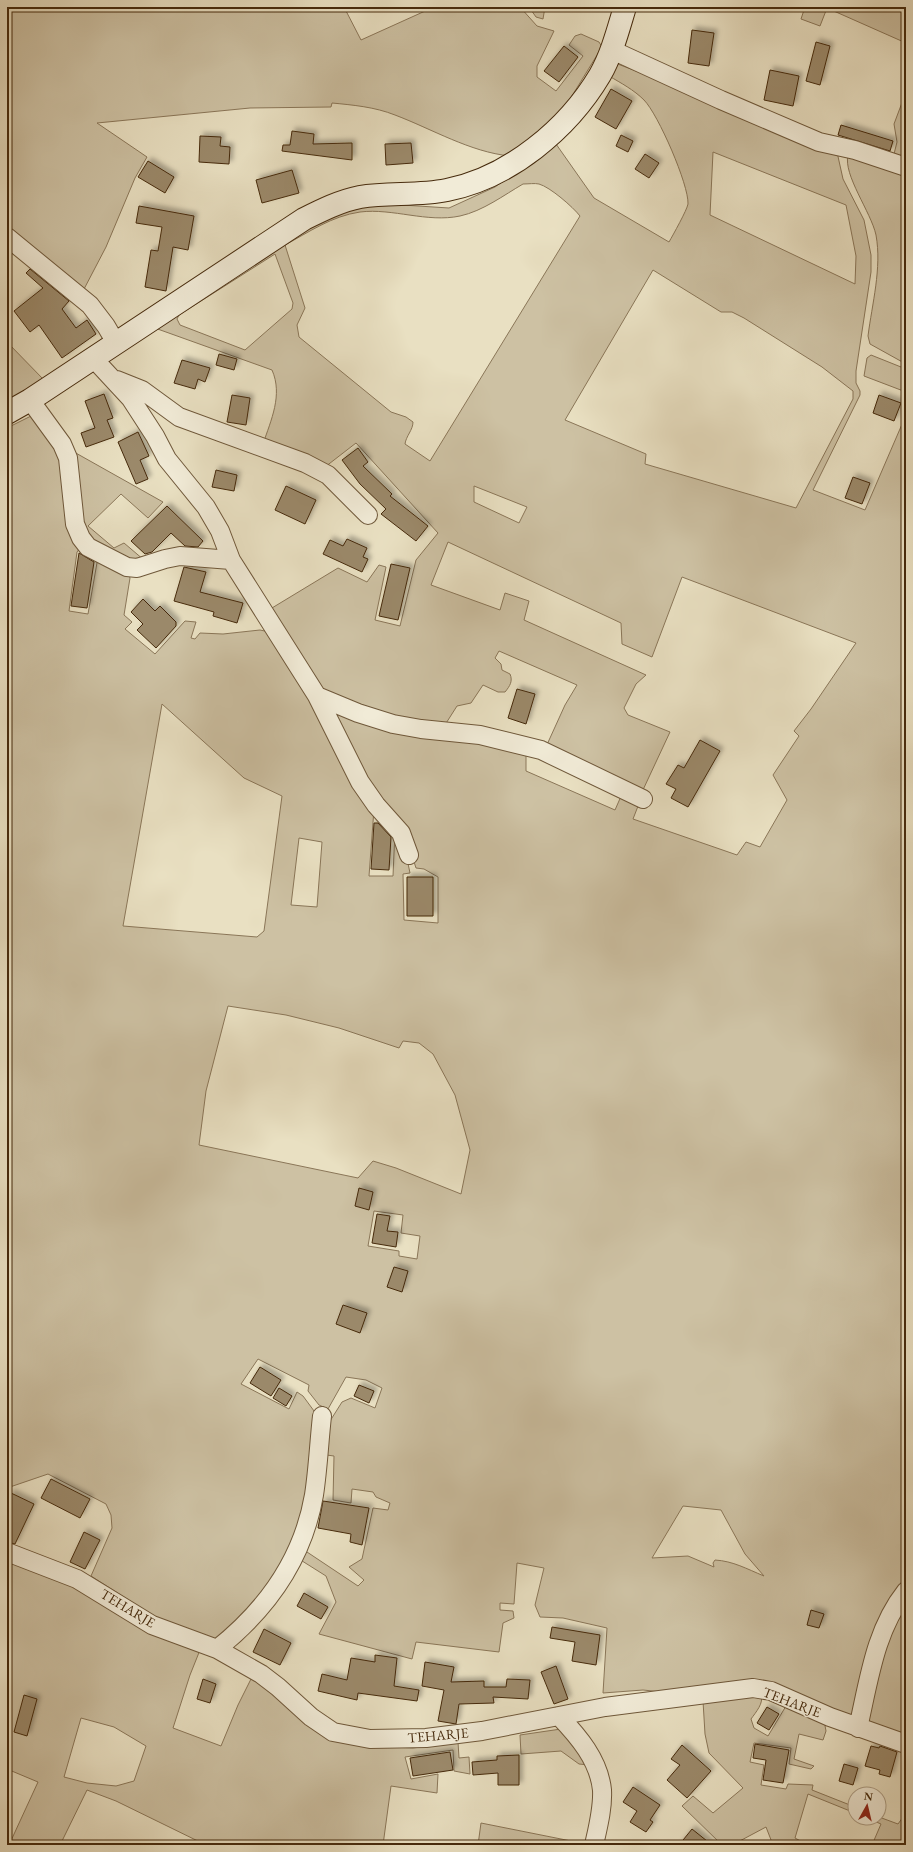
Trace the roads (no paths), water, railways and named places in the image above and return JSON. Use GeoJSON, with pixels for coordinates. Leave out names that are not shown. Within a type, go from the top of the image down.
{"type":"FeatureCollection","features":[{"type":"Feature","properties":{"kind":"main road"},"geometry":{"type":"LineString","coordinates":[[7,413],[30,400],[304,219],[339,202],[360,197],[446,191],[466,186],[513,163],[539,144],[568,118],[600,75],[612,50],[625,7]]}},
{"type":"Feature","properties":{"kind":"street"},"geometry":{"type":"LineString","coordinates":[[612,50],[721,100],[819,142],[855,150],[906,167]]}},
{"type":"Feature","properties":{"kind":"street"},"geometry":{"type":"LineString","coordinates":[[7,237],[90,305],[106,326],[116,343]]}},
{"type":"Feature","properties":{"kind":"street"},"geometry":{"type":"LineString","coordinates":[[93,358],[131,399],[155,436],[167,459],[206,507],[220,531],[231,560],[317,696],[360,782],[376,805],[401,833],[409,856]]}},
{"type":"Feature","properties":{"kind":"street"},"geometry":{"type":"LineString","coordinates":[[109,377],[142,390],[180,417],[305,463],[328,475],[368,515]]}},
{"type":"Feature","properties":{"kind":"street"},"geometry":{"type":"LineString","coordinates":[[30,400],[62,444],[68,458],[75,524],[80,538],[88,547],[127,568],[137,568],[180,556],[231,560]]}},
{"type":"Feature","properties":{"kind":"street"},"geometry":{"type":"LineString","coordinates":[[317,696],[358,713],[393,724],[422,729],[480,735],[541,750],[644,799]]}},
{"type":"Feature","properties":{"kind":"street"},"geometry":{"type":"LineString","coordinates":[[217,1649],[245,1625],[268,1600],[295,1557],[314,1496],[322,1416]]}},
{"type":"Feature","properties":{"kind":"street","name":"TEHARJE"},"geometry":{"type":"LineString","coordinates":[[7,1552],[77,1579],[152,1625],[217,1649],[261,1674],[278,1687],[310,1717],[333,1732],[370,1739],[426,1738],[482,1731],[605,1707],[753,1688],[771,1691],[858,1728],[906,1744]]}},
{"type":"Feature","properties":{"kind":"street"},"geometry":{"type":"LineString","coordinates":[[858,1728],[875,1653],[886,1622],[895,1605],[906,1591]]}},
{"type":"Feature","properties":{"kind":"street"},"geometry":{"type":"LineString","coordinates":[[559,1716],[580,1738],[592,1759],[602,1789],[601,1808],[594,1845]]}}]}
